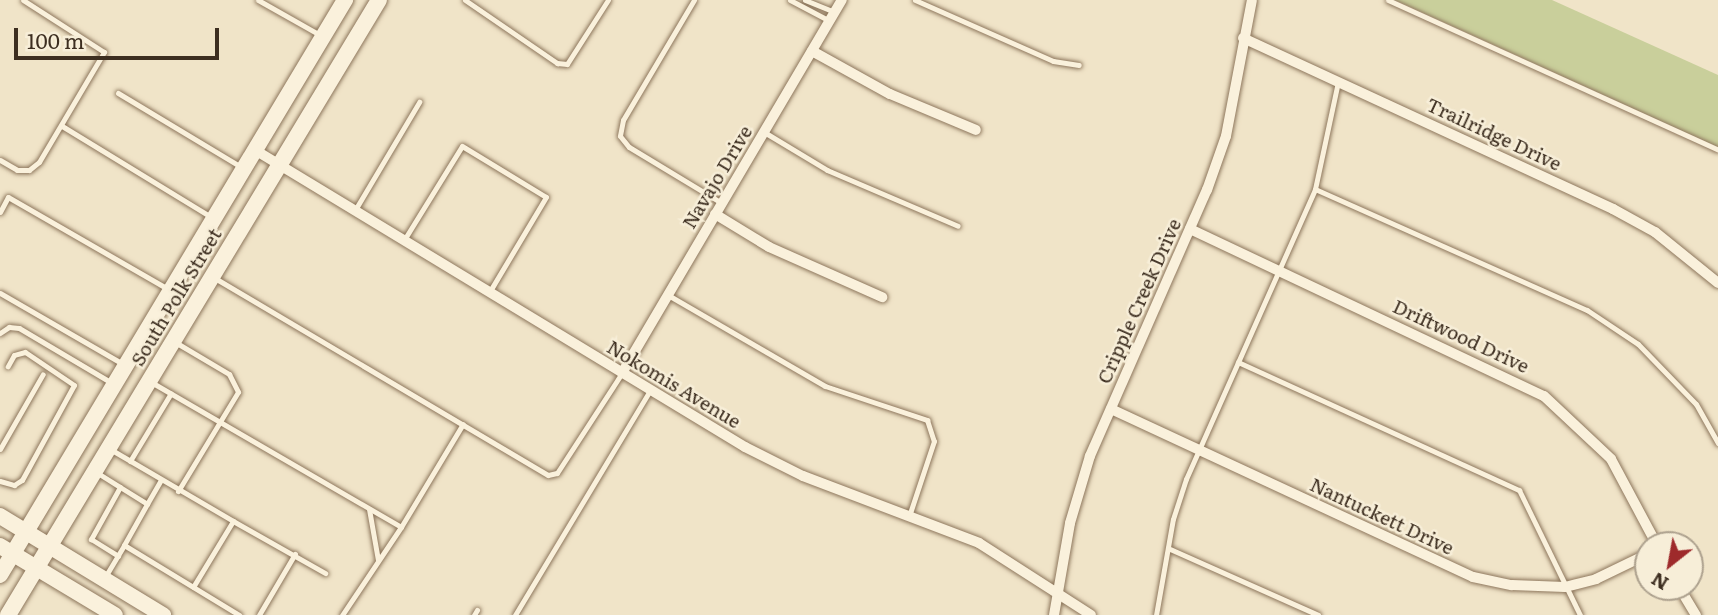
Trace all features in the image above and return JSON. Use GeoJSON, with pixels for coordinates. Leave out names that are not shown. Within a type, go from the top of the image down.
{"type":"FeatureCollection","features":[{"type":"Feature","properties":{"kind":"main road","name":"South Polk Street"},"geometry":{"type":"LineString","coordinates":[[0,575],[6,549],[24,531],[345,0]]}},
{"type":"Feature","properties":{"kind":"main road","name":"South Polk Street"},"geometry":{"type":"LineString","coordinates":[[8,615],[379,0]]}},
{"type":"Feature","properties":{"kind":"main road"},"geometry":{"type":"LineString","coordinates":[[126,365],[151,382]]}},
{"type":"Feature","properties":{"kind":"main road"},"geometry":{"type":"LineString","coordinates":[[0,516],[163,615]]}},
{"type":"Feature","properties":{"kind":"main road"},"geometry":{"type":"LineString","coordinates":[[6,549],[115,615]]}},
{"type":"Feature","properties":{"kind":"street","name":"Navajo Drive"},"geometry":{"type":"LineString","coordinates":[[622,373],[842,0]]}},
{"type":"Feature","properties":{"kind":"street","name":"Cripple Creek Drive"},"geometry":{"type":"LineString","coordinates":[[1054,615],[1079,489],[1190,229],[1226,136],[1252,0]]}},
{"type":"Feature","properties":{"kind":"street","name":"Trailridge Drive"},"geometry":{"type":"LineString","coordinates":[[1243,38],[1613,209],[1655,232],[1718,283]]}},
{"type":"Feature","properties":{"kind":"street"},"geometry":{"type":"LineString","coordinates":[[812,51],[890,94],[976,130]]}},
{"type":"Feature","properties":{"kind":"street","name":"Nokomis Avenue"},"geometry":{"type":"LineString","coordinates":[[255,150],[776,464],[910,513],[979,542],[1091,615]]}},
{"type":"Feature","properties":{"kind":"street"},"geometry":{"type":"LineString","coordinates":[[715,214],[769,247],[882,297]]}},
{"type":"Feature","properties":{"kind":"street","name":"Driftwood Drive"},"geometry":{"type":"LineString","coordinates":[[1190,229],[1544,396],[1612,459],[1650,531]]}},
{"type":"Feature","properties":{"kind":"street","name":"Nantuckett Drive"},"geometry":{"type":"LineString","coordinates":[[1111,409],[1473,577],[1512,585],[1565,587],[1596,579],[1634,561]]}},
{"type":"Feature","properties":{"kind":"lane"},"geometry":{"type":"LineString","coordinates":[[0,160],[18,170],[29,170],[62,126],[104,52],[23,0]]}},
{"type":"Feature","properties":{"kind":"lane"},"geometry":{"type":"LineString","coordinates":[[258,0],[323,37]]}},
{"type":"Feature","properties":{"kind":"lane"},"geometry":{"type":"LineString","coordinates":[[465,0],[557,63],[567,64],[608,0]]}},
{"type":"Feature","properties":{"kind":"lane"},"geometry":{"type":"LineString","coordinates":[[694,0],[623,120],[620,136],[629,147],[722,203]]}},
{"type":"Feature","properties":{"kind":"lane"},"geometry":{"type":"LineString","coordinates":[[790,0],[833,17]]}},
{"type":"Feature","properties":{"kind":"lane"},"geometry":{"type":"LineString","coordinates":[[805,0],[833,17]]}},
{"type":"Feature","properties":{"kind":"lane"},"geometry":{"type":"LineString","coordinates":[[915,0],[1053,61],[1079,65]]}},
{"type":"Feature","properties":{"kind":"lane"},"geometry":{"type":"LineString","coordinates":[[1388,0],[1718,150]]}},
{"type":"Feature","properties":{"kind":"lane"},"geometry":{"type":"LineString","coordinates":[[1156,615],[1170,549],[1173,519],[1198,450],[1281,272],[1315,189],[1338,81]]}},
{"type":"Feature","properties":{"kind":"lane"},"geometry":{"type":"LineString","coordinates":[[118,93],[244,169]]}},
{"type":"Feature","properties":{"kind":"lane"},"geometry":{"type":"LineString","coordinates":[[355,211],[419,102]]}},
{"type":"Feature","properties":{"kind":"lane"},"geometry":{"type":"LineString","coordinates":[[62,126],[214,218]]}},
{"type":"Feature","properties":{"kind":"lane"},"geometry":{"type":"LineString","coordinates":[[764,132],[827,170],[958,226]]}},
{"type":"Feature","properties":{"kind":"lane"},"geometry":{"type":"LineString","coordinates":[[404,240],[462,146],[546,197],[490,291]]}},
{"type":"Feature","properties":{"kind":"lane"},"geometry":{"type":"LineString","coordinates":[[1315,189],[1587,310],[1638,344],[1696,404],[1718,443]]}},
{"type":"Feature","properties":{"kind":"lane"},"geometry":{"type":"LineString","coordinates":[[0,212],[8,197],[171,291]]}},
{"type":"Feature","properties":{"kind":"lane"},"geometry":{"type":"LineString","coordinates":[[213,277],[548,475],[557,473],[622,373]]}},
{"type":"Feature","properties":{"kind":"lane"},"geometry":{"type":"LineString","coordinates":[[0,293],[126,365]]}},
{"type":"Feature","properties":{"kind":"lane"},"geometry":{"type":"LineString","coordinates":[[668,295],[825,386],[927,420],[934,441],[910,513]]}},
{"type":"Feature","properties":{"kind":"lane"},"geometry":{"type":"LineString","coordinates":[[0,332],[9,327],[19,328],[114,384]]}},
{"type":"Feature","properties":{"kind":"lane"},"geometry":{"type":"LineString","coordinates":[[175,342],[229,374],[238,392],[178,491]]}},
{"type":"Feature","properties":{"kind":"lane"},"geometry":{"type":"LineString","coordinates":[[0,481],[14,485],[22,480],[74,393],[69,378],[25,352],[15,355],[8,366]]}},
{"type":"Feature","properties":{"kind":"lane"},"geometry":{"type":"LineString","coordinates":[[1238,362],[1519,489],[1580,615]]}},
{"type":"Feature","properties":{"kind":"lane"},"geometry":{"type":"LineString","coordinates":[[0,449],[43,374]]}},
{"type":"Feature","properties":{"kind":"lane"},"geometry":{"type":"LineString","coordinates":[[151,382],[401,527]]}},
{"type":"Feature","properties":{"kind":"lane"},"geometry":{"type":"LineString","coordinates":[[515,615],[650,390]]}},
{"type":"Feature","properties":{"kind":"lane"},"geometry":{"type":"LineString","coordinates":[[130,461],[171,393]]}},
{"type":"Feature","properties":{"kind":"lane"},"geometry":{"type":"LineString","coordinates":[[342,615],[401,527],[463,424]]}},
{"type":"Feature","properties":{"kind":"lane"},"geometry":{"type":"LineString","coordinates":[[110,449],[178,491],[325,573]]}},
{"type":"Feature","properties":{"kind":"lane"},"geometry":{"type":"LineString","coordinates":[[96,472],[147,504]]}},
{"type":"Feature","properties":{"kind":"lane"},"geometry":{"type":"LineString","coordinates":[[104,579],[130,535],[137,515],[161,480]]}},
{"type":"Feature","properties":{"kind":"lane"},"geometry":{"type":"LineString","coordinates":[[118,556],[91,539],[120,487]]}},
{"type":"Feature","properties":{"kind":"lane"},"geometry":{"type":"LineString","coordinates":[[113,500],[122,506]]}},
{"type":"Feature","properties":{"kind":"lane"},"geometry":{"type":"LineString","coordinates":[[369,509],[378,560]]}},
{"type":"Feature","properties":{"kind":"lane"},"geometry":{"type":"LineString","coordinates":[[103,519],[111,523]]}},
{"type":"Feature","properties":{"kind":"lane"},"geometry":{"type":"LineString","coordinates":[[193,587],[233,521]]}},
{"type":"Feature","properties":{"kind":"lane"},"geometry":{"type":"LineString","coordinates":[[123,531],[130,535]]}},
{"type":"Feature","properties":{"kind":"lane"},"geometry":{"type":"LineString","coordinates":[[124,545],[239,615]]}},
{"type":"Feature","properties":{"kind":"lane"},"geometry":{"type":"LineString","coordinates":[[1170,549],[1318,615]]}},
{"type":"Feature","properties":{"kind":"lane"},"geometry":{"type":"LineString","coordinates":[[259,615],[295,554]]}},
{"type":"Feature","properties":{"kind":"green space"},"geometry":{"type":"Polygon","coordinates":[[[1395,0],[1552,0],[1718,75],[1718,147],[1395,0]]]}}]}
